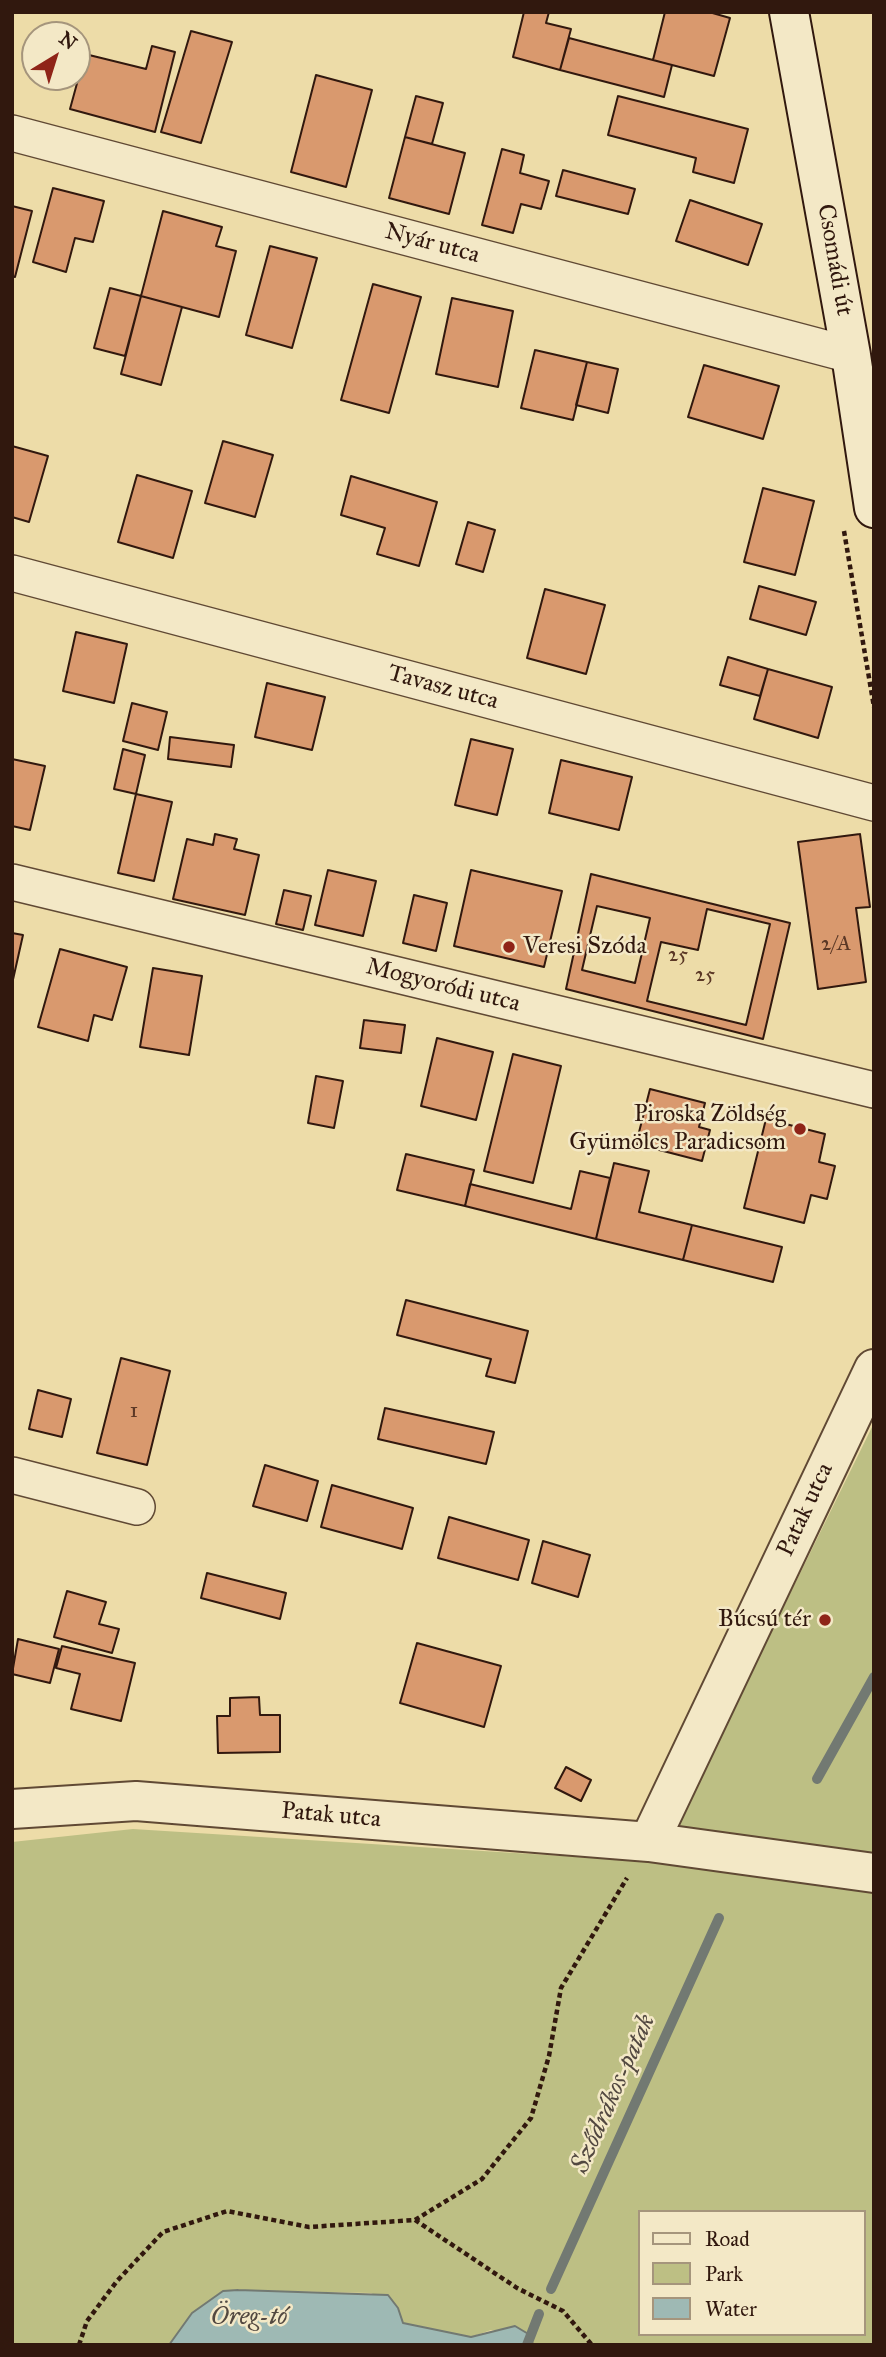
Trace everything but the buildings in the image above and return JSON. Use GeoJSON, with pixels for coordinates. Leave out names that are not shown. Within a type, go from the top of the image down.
{"type":"FeatureCollection","features":[{"type":"Feature","properties":{"kind":"street","name":"Csomádi út"},"geometry":{"type":"LineString","coordinates":[[789,12],[851,355],[874,508]]}},
{"type":"Feature","properties":{"kind":"street","name":"Nyár utca"},"geometry":{"type":"LineString","coordinates":[[12,133],[851,355]]}},
{"type":"Feature","properties":{"kind":"street","name":"Tavasz utca"},"geometry":{"type":"LineString","coordinates":[[12,573],[874,803]]}},
{"type":"Feature","properties":{"kind":"street","name":"Mogyoródi utca"},"geometry":{"type":"LineString","coordinates":[[12,882],[874,1090]]}},
{"type":"Feature","properties":{"kind":"street","name":"Patak utca"},"geometry":{"type":"LineString","coordinates":[[649,1842],[874,1369]]}},
{"type":"Feature","properties":{"kind":"street"},"geometry":{"type":"LineString","coordinates":[[12,1475],[137,1507]]}},
{"type":"Feature","properties":{"kind":"street","name":"Patak utca"},"geometry":{"type":"LineString","coordinates":[[12,1809],[136,1801],[649,1842],[874,1873]]}},
{"type":"Feature","properties":{"kind":"path"},"geometry":{"type":"LineString","coordinates":[[79,2345],[88,2321],[117,2281],[163,2232],[227,2211],[309,2227],[415,2220],[482,2179],[531,2118],[549,2056],[561,1988],[649,1842]]}},
{"type":"Feature","properties":{"kind":"path"},"geometry":{"type":"LineString","coordinates":[[415,2220],[517,2288],[563,2311],[593,2345]]}},
{"type":"Feature","properties":{"kind":"green space"},"geometry":{"type":"Polygon","coordinates":[[[874,1423],[874,2345],[533,2345],[530,2335],[491,2330],[471,2337],[403,2323],[398,2308],[371,2293],[238,2290],[223,2291],[192,2313],[169,2345],[12,2345],[12,1842],[133,1829],[658,1862],[874,1423]]]}},
{"type":"Feature","properties":{"kind":"water","name":"Öreg-tó"},"geometry":{"type":"Polygon","coordinates":[[[223,2291],[388,2295],[398,2308],[403,2323],[471,2337],[515,2326],[530,2335],[533,2345],[169,2345],[192,2313],[223,2291]]]}},
{"type":"Feature","properties":{"kind":"waterway","name":"Sződrákos-patak"},"geometry":{"type":"LineString","coordinates":[[817,1779],[874,1677]]}},
{"type":"Feature","properties":{"kind":"waterway","name":"Sződrákos-patak"},"geometry":{"type":"LineString","coordinates":[[551,2289],[719,1918]]}},
{"type":"Feature","properties":{"kind":"waterway","name":"Sződrákos-patak"},"geometry":{"type":"LineString","coordinates":[[527,2345],[539,2314]]}},
{"type":"Feature","properties":{"kind":"place","name":"Veresi Szóda"},"geometry":{"type":"Point","coordinates":[509,947]}},
{"type":"Feature","properties":{"kind":"place","name":"Piroska Zöldség Gyümölcs Paradicsom"},"geometry":{"type":"Point","coordinates":[800,1129]}},
{"type":"Feature","properties":{"kind":"place","name":"Búcsú tér"},"geometry":{"type":"Point","coordinates":[825,1620]}}]}
